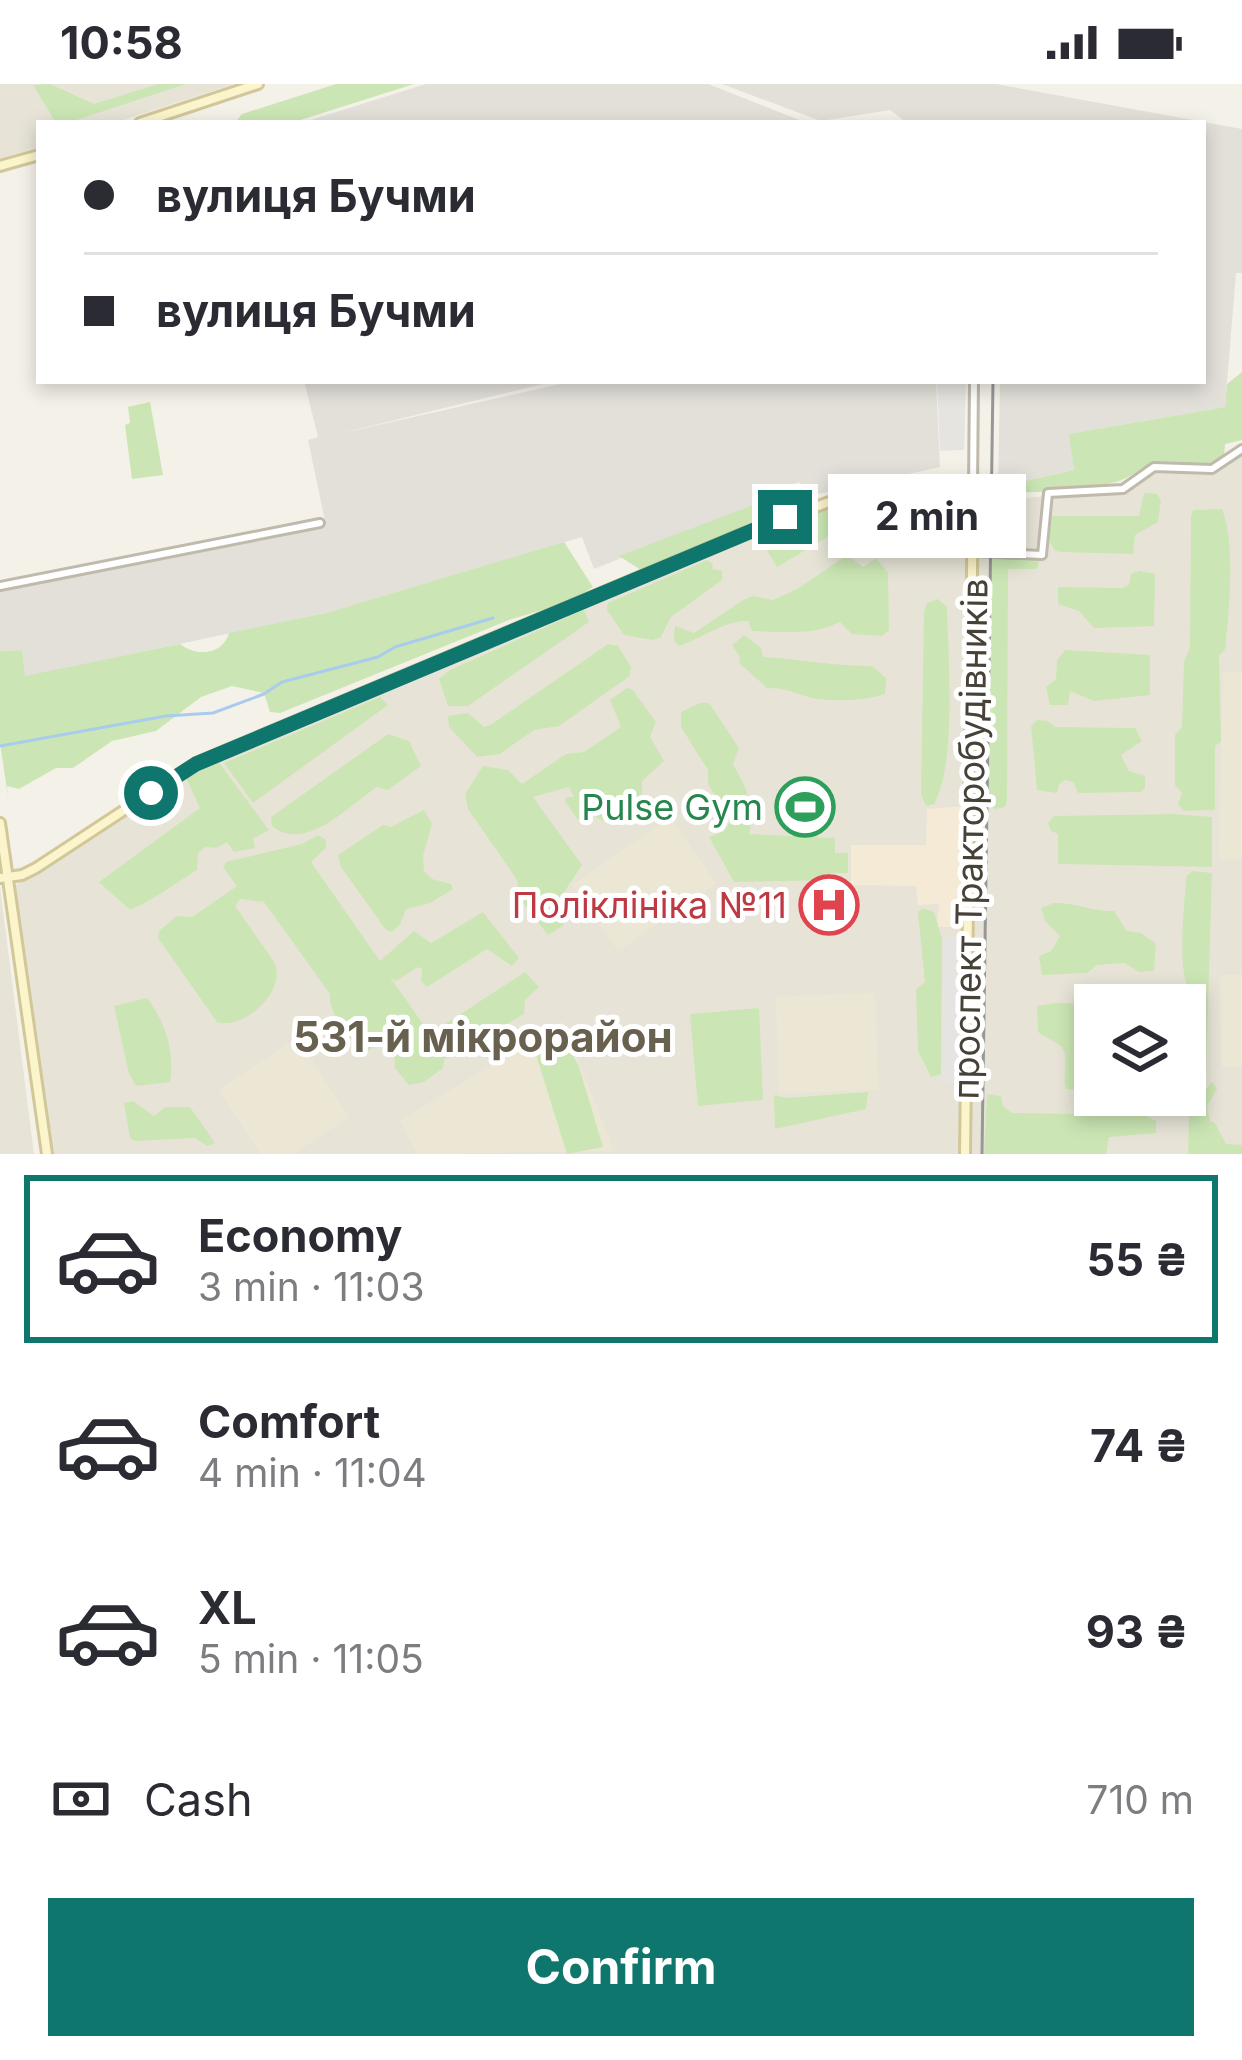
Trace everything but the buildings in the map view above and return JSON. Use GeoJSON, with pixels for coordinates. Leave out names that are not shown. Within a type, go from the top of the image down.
{"type":"FeatureCollection","features":[{"type":"Feature","properties":{"kind":"street"},"geometry":{"type":"LineString","coordinates":[[149,120],[258,84]]}},
{"type":"Feature","properties":{"kind":"street"},"geometry":{"type":"LineString","coordinates":[[0,168],[36,155]]}},
{"type":"Feature","properties":{"kind":"street","name":"проспект Тракторобудівників"},"geometry":{"type":"LineString","coordinates":[[965,1154],[974,384]]}},
{"type":"Feature","properties":{"kind":"street"},"geometry":{"type":"LineString","coordinates":[[974,552],[1042,555],[1048,493],[1123,489],[1154,467],[1212,469],[1242,449]]}},
{"type":"Feature","properties":{"kind":"street"},"geometry":{"type":"LineString","coordinates":[[3,879],[42,864],[196,764],[778,519],[884,482],[973,488]]}},
{"type":"Feature","properties":{"kind":"street"},"geometry":{"type":"LineString","coordinates":[[0,586],[320,523]]}},
{"type":"Feature","properties":{"kind":"street"},"geometry":{"type":"LineString","coordinates":[[0,823],[3,879],[47,1154]]}},
{"type":"Feature","properties":{"kind":"shaded area"},"geometry":{"type":"Polygon","coordinates":[[[0,84],[234,84],[123,120],[36,120],[36,148],[0,159],[0,84]]]}},
{"type":"Feature","properties":{"kind":"shaded area"},"geometry":{"type":"Polygon","coordinates":[[[426,84],[708,84],[799,120],[311,120],[426,84]]]}},
{"type":"Feature","properties":{"kind":"shaded area"},"geometry":{"type":"Polygon","coordinates":[[[722,84],[996,84],[1193,120],[903,120],[890,110],[818,120],[722,84]]]}},
{"type":"Feature","properties":{"kind":"shaded area"},"geometry":{"type":"Polygon","coordinates":[[[1206,122],[1242,129],[1242,273],[1236,273],[1225,407],[1070,434],[1074,470],[998,487],[1000,384],[1206,384],[1206,122]]]}},
{"type":"Feature","properties":{"kind":"shaded area"},"geometry":{"type":"Polygon","coordinates":[[[305,384],[543,384],[338,434],[561,384],[936,384],[940,467],[809,496],[799,482],[777,490],[772,498],[594,569],[582,537],[326,613],[24,677],[21,650],[0,651],[0,591],[325,521],[308,440],[318,437],[305,384]]]}},
{"type":"Feature","properties":{"kind":"shaded area"},"geometry":{"type":"Polygon","coordinates":[[[937,384],[966,384],[964,450],[940,451],[937,384]]]}},
{"type":"Feature","properties":{"kind":"shaded area"},"geometry":{"type":"Polygon","coordinates":[[[1242,450],[1242,1154],[966,1154],[976,502],[1123,490],[1154,468],[1212,469],[1242,450]]]}},
{"type":"Feature","properties":{"kind":"shaded area"},"geometry":{"type":"Polygon","coordinates":[[[886,483],[942,488],[939,557],[965,558],[970,570],[964,1154],[50,1154],[16,928],[14,886],[197,764],[780,520],[886,483]]]}},
{"type":"Feature","properties":{"kind":"shaded area"},"geometry":{"type":"Polygon","coordinates":[[[1223,672],[1242,672],[1242,860],[1219,859],[1223,672]]]}},
{"type":"Feature","properties":{"kind":"shaded area"},"geometry":{"type":"Polygon","coordinates":[[[963,806],[965,927],[937,927],[939,904],[918,905],[916,886],[851,885],[851,845],[926,845],[927,809],[963,806]]]}},
{"type":"Feature","properties":{"kind":"shaded area"},"geometry":{"type":"Polygon","coordinates":[[[670,817],[716,883],[618,951],[572,885],[670,817]]]}},
{"type":"Feature","properties":{"kind":"shaded area"},"geometry":{"type":"Polygon","coordinates":[[[0,887],[34,1154],[0,1154],[0,887]]]}},
{"type":"Feature","properties":{"kind":"shaded area"},"geometry":{"type":"Polygon","coordinates":[[[943,938],[960,938],[960,1083],[942,1083],[943,938]]]}},
{"type":"Feature","properties":{"kind":"shaded area"},"geometry":{"type":"Polygon","coordinates":[[[1220,975],[1242,975],[1242,1067],[1222,1067],[1220,975]]]}},
{"type":"Feature","properties":{"kind":"shaded area"},"geometry":{"type":"Polygon","coordinates":[[[875,993],[878,1090],[779,1093],[776,997],[875,993]]]}},
{"type":"Feature","properties":{"kind":"shaded area"},"geometry":{"type":"Polygon","coordinates":[[[563,1021],[614,1151],[417,1154],[400,1121],[563,1021]]]}},
{"type":"Feature","properties":{"kind":"shaded area"},"geometry":{"type":"Polygon","coordinates":[[[297,1038],[349,1117],[293,1154],[261,1154],[219,1090],[297,1038]]]}},
{"type":"Feature","properties":{"kind":"green space"},"geometry":{"type":"Polygon","coordinates":[[[50,84],[94,104],[158,84],[186,84],[76,120],[54,120],[33,85],[50,84]]]}},
{"type":"Feature","properties":{"kind":"green space"},"geometry":{"type":"Polygon","coordinates":[[[336,84],[414,84],[300,120],[237,120],[242,114],[336,84]]]}},
{"type":"Feature","properties":{"kind":"green space"},"geometry":{"type":"Polygon","coordinates":[[[1242,372],[1242,440],[1225,444],[1224,457],[1201,464],[1154,464],[1098,486],[1017,492],[1016,483],[1074,470],[1069,434],[1225,407],[1227,384],[1242,372]]]}},
{"type":"Feature","properties":{"kind":"green space"},"geometry":{"type":"Polygon","coordinates":[[[150,402],[163,475],[132,479],[125,425],[130,423],[128,407],[150,402]]]}},
{"type":"Feature","properties":{"kind":"green space"},"geometry":{"type":"Polygon","coordinates":[[[877,488],[898,492],[913,509],[905,540],[896,546],[836,532],[777,567],[758,536],[877,488]]]}},
{"type":"Feature","properties":{"kind":"green space"},"geometry":{"type":"Polygon","coordinates":[[[1144,493],[1157,494],[1161,500],[1158,522],[1135,535],[1133,554],[1055,551],[1046,536],[1051,516],[1139,516],[1144,493]]]}},
{"type":"Feature","properties":{"kind":"green space"},"geometry":{"type":"Polygon","coordinates":[[[772,498],[778,511],[768,519],[641,570],[619,556],[772,498]]]}},
{"type":"Feature","properties":{"kind":"green space"},"geometry":{"type":"Polygon","coordinates":[[[1222,509],[1230,578],[1225,650],[1219,655],[1221,742],[1215,746],[1215,810],[1183,811],[1178,803],[1182,793],[1175,785],[1175,735],[1182,727],[1184,661],[1190,648],[1191,517],[1193,510],[1222,509]]]}},
{"type":"Feature","properties":{"kind":"green space"},"geometry":{"type":"Polygon","coordinates":[[[564,542],[593,587],[569,602],[509,620],[280,713],[270,712],[264,693],[232,686],[201,697],[156,731],[112,741],[73,768],[56,768],[19,789],[7,786],[8,797],[0,743],[0,651],[22,650],[25,676],[180,644],[208,652],[221,646],[229,633],[326,613],[564,542]]]}},
{"type":"Feature","properties":{"kind":"green space"},"geometry":{"type":"Polygon","coordinates":[[[847,555],[863,567],[876,558],[888,573],[889,630],[882,636],[852,634],[840,622],[808,631],[752,631],[748,621],[679,646],[674,641],[675,626],[694,633],[743,600],[753,596],[773,600],[799,588],[847,555]]]}},
{"type":"Feature","properties":{"kind":"green space"},"geometry":{"type":"Polygon","coordinates":[[[990,558],[1040,558],[1037,569],[1008,569],[1007,800],[1005,807],[994,809],[988,803],[990,558]]]}},
{"type":"Feature","properties":{"kind":"green space"},"geometry":{"type":"Polygon","coordinates":[[[707,560],[712,569],[722,571],[722,580],[671,617],[661,637],[624,635],[607,610],[608,603],[707,560]]]}},
{"type":"Feature","properties":{"kind":"green space"},"geometry":{"type":"Polygon","coordinates":[[[1139,571],[1155,574],[1154,626],[1094,628],[1079,611],[1058,604],[1058,587],[1122,588],[1139,571]]]}},
{"type":"Feature","properties":{"kind":"green space"},"geometry":{"type":"Polygon","coordinates":[[[938,599],[947,607],[948,737],[941,786],[934,804],[926,806],[921,794],[924,612],[927,603],[938,599]]]}},
{"type":"Feature","properties":{"kind":"green space"},"geometry":{"type":"Polygon","coordinates":[[[584,610],[589,622],[468,706],[448,706],[439,679],[450,670],[584,610]]]}},
{"type":"Feature","properties":{"kind":"green space"},"geometry":{"type":"Polygon","coordinates":[[[744,635],[761,648],[763,657],[872,666],[886,678],[885,694],[834,700],[767,688],[739,663],[732,645],[744,635]]]}},
{"type":"Feature","properties":{"kind":"green space"},"geometry":{"type":"Polygon","coordinates":[[[608,644],[618,646],[631,667],[630,676],[559,726],[534,730],[500,754],[477,757],[449,727],[448,716],[468,713],[484,727],[492,724],[608,644]]]}},
{"type":"Feature","properties":{"kind":"green space"},"geometry":{"type":"Polygon","coordinates":[[[1065,650],[1150,655],[1150,695],[1094,701],[1070,691],[1068,705],[1050,705],[1046,687],[1056,679],[1057,660],[1065,650]]]}},
{"type":"Feature","properties":{"kind":"green space"},"geometry":{"type":"Polygon","coordinates":[[[627,688],[656,722],[650,737],[664,761],[642,781],[642,794],[603,821],[593,815],[578,820],[565,801],[574,797],[569,787],[533,797],[582,865],[562,895],[564,925],[548,935],[520,899],[517,880],[468,809],[465,794],[483,766],[508,770],[522,784],[566,754],[584,752],[621,727],[610,700],[627,688]]]}},
{"type":"Feature","properties":{"kind":"green space"},"geometry":{"type":"Polygon","coordinates":[[[380,697],[388,705],[253,803],[224,763],[380,697]]]}},
{"type":"Feature","properties":{"kind":"green space"},"geometry":{"type":"Polygon","coordinates":[[[709,703],[739,748],[733,764],[749,798],[749,834],[835,838],[835,853],[848,853],[848,873],[831,873],[830,880],[734,882],[709,837],[724,831],[731,820],[681,727],[681,712],[709,703]]]}},
{"type":"Feature","properties":{"kind":"green space"},"geometry":{"type":"Polygon","coordinates":[[[1037,720],[1055,727],[1135,728],[1142,741],[1121,755],[1129,771],[1145,776],[1145,788],[1141,792],[1078,793],[1073,782],[1065,780],[1057,793],[1037,790],[1031,726],[1037,720]]]}},
{"type":"Feature","properties":{"kind":"green space"},"geometry":{"type":"Polygon","coordinates":[[[388,734],[409,741],[421,766],[388,790],[377,787],[312,831],[285,833],[272,826],[271,817],[388,734]]]}},
{"type":"Feature","properties":{"kind":"green space"},"geometry":{"type":"Polygon","coordinates":[[[218,761],[269,830],[253,839],[255,848],[234,852],[227,842],[206,847],[198,853],[197,870],[130,910],[99,882],[200,808],[186,778],[218,761]]]}},
{"type":"Feature","properties":{"kind":"green space"},"geometry":{"type":"Polygon","coordinates":[[[424,810],[432,824],[424,871],[453,889],[430,903],[406,909],[400,925],[391,932],[341,867],[338,855],[383,825],[391,827],[424,810]]]}},
{"type":"Feature","properties":{"kind":"green space"},"geometry":{"type":"Polygon","coordinates":[[[1054,816],[1212,817],[1212,867],[1058,864],[1058,834],[1048,823],[1054,816]]]}},
{"type":"Feature","properties":{"kind":"green space"},"geometry":{"type":"Polygon","coordinates":[[[318,835],[326,840],[326,848],[311,862],[380,961],[414,931],[431,943],[483,912],[519,958],[512,966],[487,949],[427,987],[418,967],[396,981],[390,977],[430,1034],[525,972],[539,987],[525,1000],[524,1014],[444,1060],[443,1068],[424,1082],[409,1085],[395,1068],[393,1035],[384,1031],[376,1037],[376,1046],[364,1053],[336,1018],[330,994],[264,902],[240,899],[235,906],[273,960],[275,983],[251,1014],[217,1022],[158,938],[159,931],[177,916],[192,917],[237,886],[223,867],[226,862],[302,844],[318,835]]]}},
{"type":"Feature","properties":{"kind":"green space"},"geometry":{"type":"Polygon","coordinates":[[[1192,871],[1212,873],[1206,1074],[1206,984],[1187,984],[1182,953],[1186,877],[1192,871]]]}},
{"type":"Feature","properties":{"kind":"green space"},"geometry":{"type":"Polygon","coordinates":[[[1054,903],[1114,911],[1127,931],[1141,933],[1156,944],[1154,971],[1139,972],[1125,963],[1097,965],[1087,973],[1042,975],[1039,956],[1051,951],[1060,936],[1045,921],[1041,908],[1054,903]]]}},
{"type":"Feature","properties":{"kind":"green space"},"geometry":{"type":"Polygon","coordinates":[[[922,908],[934,912],[942,939],[941,1074],[931,1077],[918,1051],[916,989],[925,982],[918,913],[922,908]]]}},
{"type":"Feature","properties":{"kind":"green space"},"geometry":{"type":"Polygon","coordinates":[[[147,998],[168,1038],[170,1082],[136,1086],[114,1006],[147,998]]]}},
{"type":"Feature","properties":{"kind":"green space"},"geometry":{"type":"Polygon","coordinates":[[[1074,1003],[1074,1090],[1066,1089],[1063,1049],[1038,1032],[1037,1006],[1074,1003]]]}},
{"type":"Feature","properties":{"kind":"green space"},"geometry":{"type":"Polygon","coordinates":[[[759,1008],[763,1100],[698,1106],[690,1014],[759,1008]]]}},
{"type":"Feature","properties":{"kind":"green space"},"geometry":{"type":"Polygon","coordinates":[[[560,1030],[579,1067],[603,1147],[567,1154],[533,1045],[560,1030]]]}},
{"type":"Feature","properties":{"kind":"green space"},"geometry":{"type":"Polygon","coordinates":[[[1212,1082],[1217,1089],[1207,1106],[1210,1121],[1226,1144],[1242,1145],[1242,1154],[1188,1154],[1188,1116],[1206,1116],[1206,1089],[1212,1082]]]}},
{"type":"Feature","properties":{"kind":"green space"},"geometry":{"type":"Polygon","coordinates":[[[868,1092],[866,1109],[775,1129],[774,1095],[868,1092]]]}},
{"type":"Feature","properties":{"kind":"green space"},"geometry":{"type":"Polygon","coordinates":[[[987,1094],[1001,1096],[1003,1106],[1012,1113],[1146,1116],[1156,1121],[1156,1133],[1109,1137],[1106,1154],[984,1154],[987,1094]]]}},
{"type":"Feature","properties":{"kind":"green space"},"geometry":{"type":"Polygon","coordinates":[[[133,1101],[154,1116],[165,1107],[190,1107],[215,1143],[207,1146],[195,1138],[135,1141],[130,1138],[124,1103],[133,1101]]]}},
{"type":"Feature","properties":{"kind":"waterway"},"geometry":{"type":"LineString","coordinates":[[0,746],[166,716],[213,713],[282,682],[378,657],[395,647],[493,618]]}},
{"type":"Feature","properties":{"kind":"tram line"},"geometry":{"type":"LineString","coordinates":[[982,1154],[993,384]]}},
{"type":"Feature","properties":{"kind":"place","name":"Pulse Gym"},"geometry":{"type":"Point","coordinates":[805,807]}},
{"type":"Feature","properties":{"kind":"place","name":"Поліклініка №11"},"geometry":{"type":"Point","coordinates":[829,905]}},
{"type":"Feature","properties":{"kind":"district","name":"531-й мікрорайон"},"geometry":{"type":"Point","coordinates":[483,1037]}},
{"type":"Feature","properties":{"kind":"route"},"geometry":{"type":"LineString","coordinates":[[151,793],[196,764],[785,517]]}}]}
